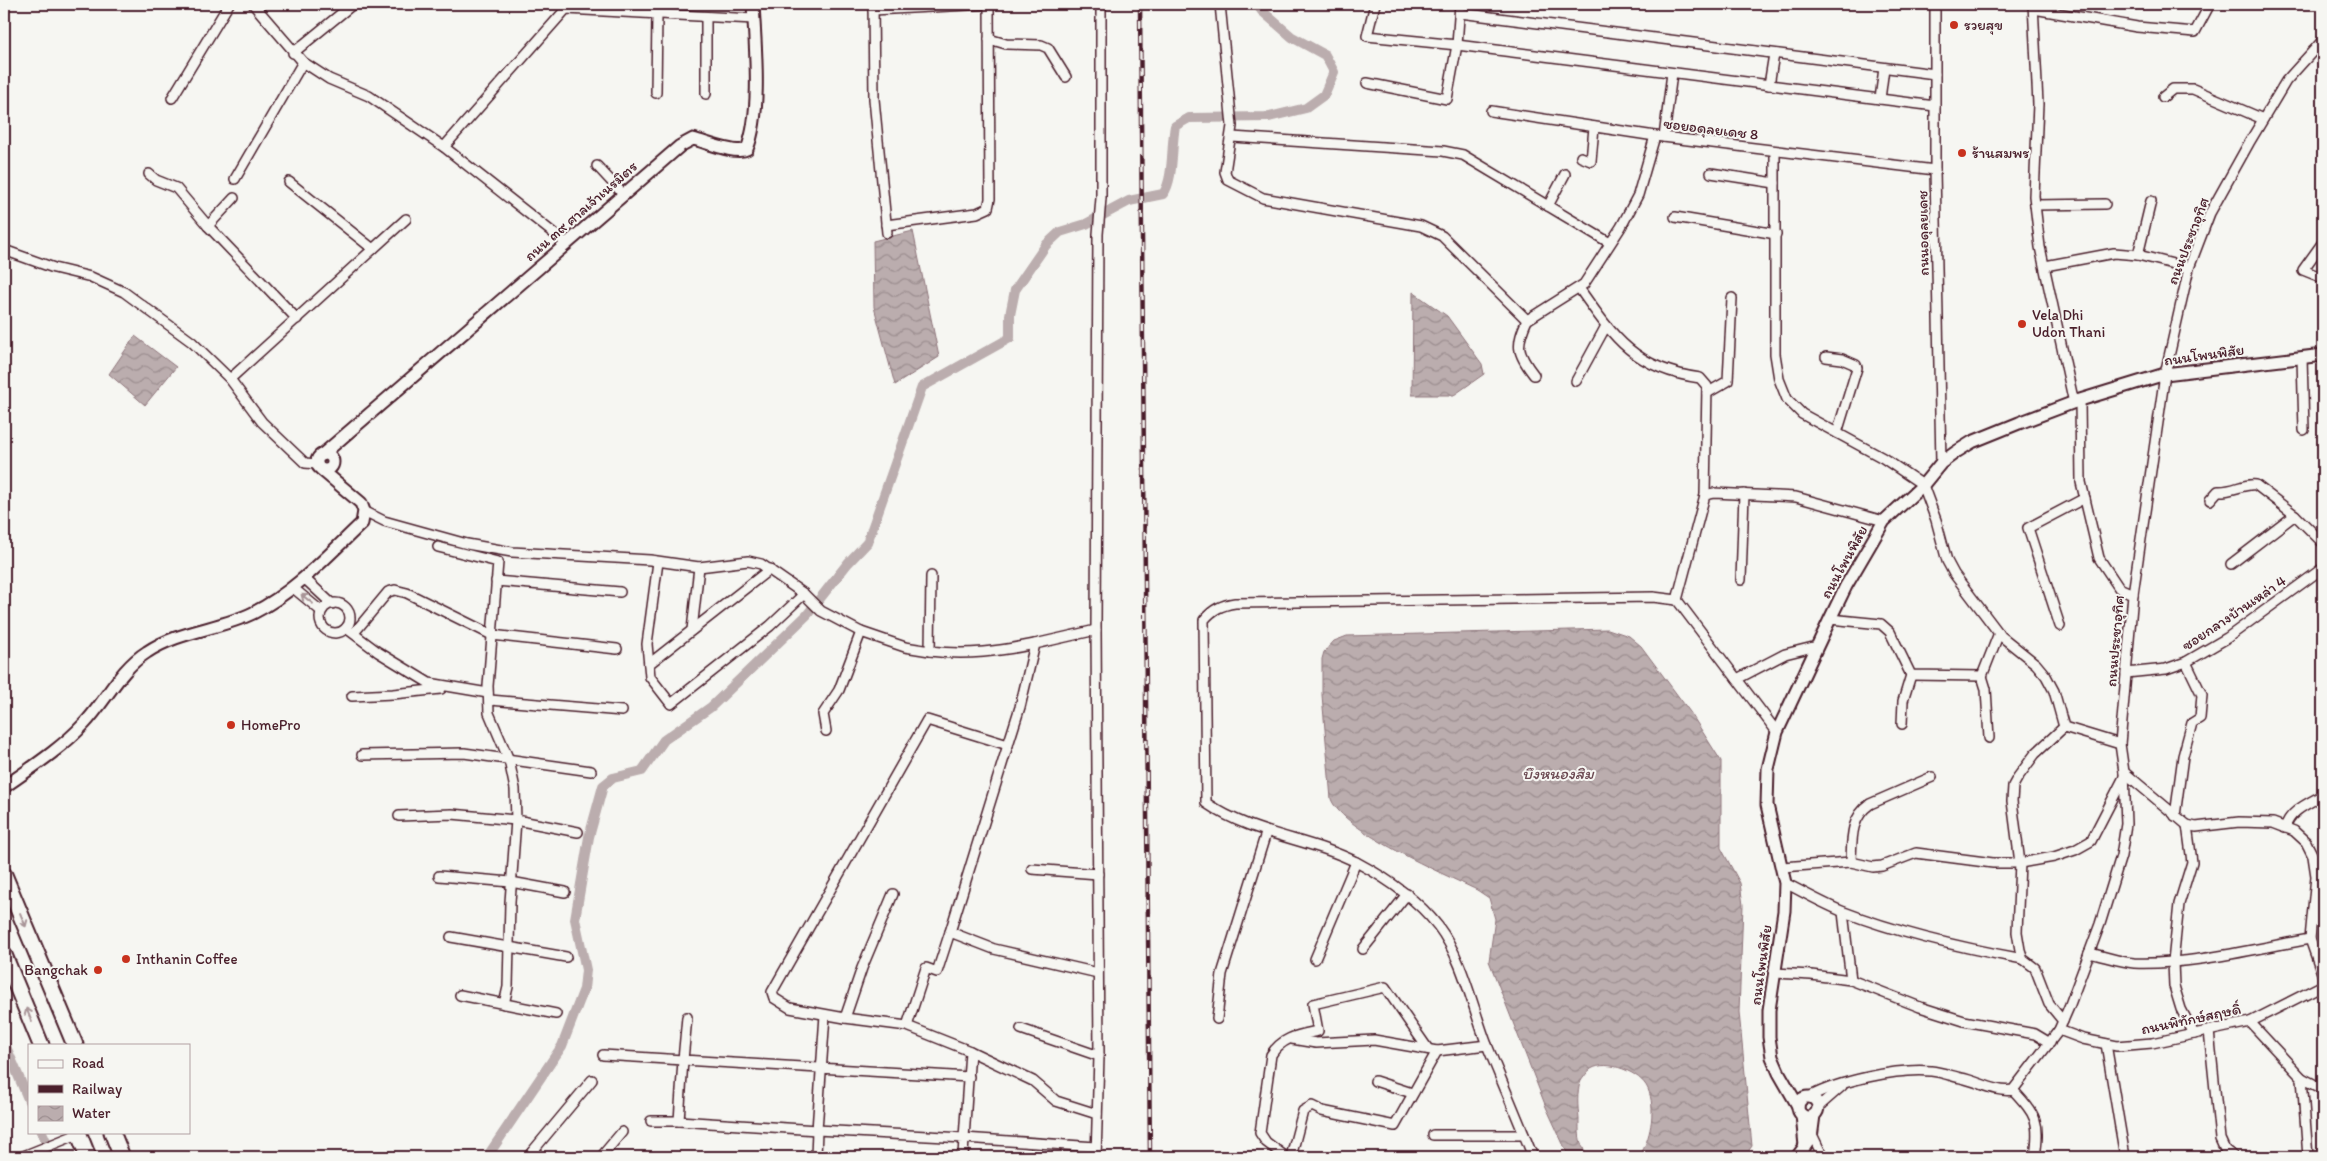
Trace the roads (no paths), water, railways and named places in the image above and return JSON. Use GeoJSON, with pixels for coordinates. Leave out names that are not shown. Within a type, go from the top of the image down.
{"type":"FeatureCollection","features":[{"type":"Feature","properties":{"kind":"highway"},"geometry":{"type":"LineString","coordinates":[[4,875],[75,1044]]}},
{"type":"Feature","properties":{"kind":"highway"},"geometry":{"type":"LineString","coordinates":[[4,955],[41,1044]]}},
{"type":"Feature","properties":{"kind":"highway"},"geometry":{"type":"LineString","coordinates":[[78,1134],[88,1157]]}},
{"type":"Feature","properties":{"kind":"highway"},"geometry":{"type":"LineString","coordinates":[[113,1134],[122,1157]]}},
{"type":"Feature","properties":{"kind":"main road","name":"ถนน ๓๙ ศาลเจ้าเนรมิตร"},"geometry":{"type":"LineString","coordinates":[[325,462],[337,441],[680,146],[694,139],[735,151],[742,152],[747,149],[752,137],[754,112],[753,4]]}},
{"type":"Feature","properties":{"kind":"main road","name":"ถนนโพนพิสัย"},"geometry":{"type":"LineString","coordinates":[[1807,1109],[1784,1082],[1772,1057],[1769,1037],[1769,1010],[1785,883],[1768,805],[1768,769],[1778,732],[1817,646],[1846,586],[1884,521],[1923,485],[1942,463],[1972,442],[2077,401],[2165,374],[2323,355]]}},
{"type":"Feature","properties":{"kind":"main road"},"geometry":{"type":"LineString","coordinates":[[4,787],[23,774],[84,724],[120,678],[146,652],[175,638],[253,613],[277,599],[304,578],[362,523],[364,511],[361,503],[340,483],[325,462]]}},
{"type":"Feature","properties":{"kind":"main road"},"geometry":{"type":"LineString","coordinates":[[1797,1157],[1812,1132],[1807,1109]]}},
{"type":"Feature","properties":{"kind":"main road"},"geometry":{"type":"LineString","coordinates":[[1805,1146],[1807,1109]]}},
{"type":"Feature","properties":{"kind":"street"},"geometry":{"type":"LineString","coordinates":[[172,98],[228,4]]}},
{"type":"Feature","properties":{"kind":"street"},"geometry":{"type":"LineString","coordinates":[[253,4],[303,62],[329,79],[369,96],[444,147],[566,243]]}},
{"type":"Feature","properties":{"kind":"street"},"geometry":{"type":"LineString","coordinates":[[293,52],[353,4]]}},
{"type":"Feature","properties":{"kind":"street"},"geometry":{"type":"LineString","coordinates":[[989,4],[990,199],[988,208],[977,213],[886,229],[874,99],[873,7],[989,4]]}},
{"type":"Feature","properties":{"kind":"street"},"geometry":{"type":"LineString","coordinates":[[1096,1157],[1099,1056],[1096,630],[1098,234],[1101,198],[1101,4]]}},
{"type":"Feature","properties":{"kind":"street"},"geometry":{"type":"LineString","coordinates":[[1220,4],[1232,126],[1232,137],[1225,172],[1228,180],[1263,198],[1421,226],[1442,236],[1527,320],[1519,337],[1518,347],[1522,359],[1534,375]]}},
{"type":"Feature","properties":{"kind":"street"},"geometry":{"type":"LineString","coordinates":[[1375,4],[1367,36],[1457,45],[1935,106]]}},
{"type":"Feature","properties":{"kind":"street","name":"ถนนอดุลยเดช"},"geometry":{"type":"LineString","coordinates":[[1936,4],[1935,170],[1942,463]]}},
{"type":"Feature","properties":{"kind":"street"},"geometry":{"type":"LineString","coordinates":[[2133,594],[2118,588],[2099,558],[2081,482],[2077,401],[2044,266],[2035,205],[2038,104],[2034,6],[2137,27],[2195,32],[2210,4]]}},
{"type":"Feature","properties":{"kind":"street"},"geometry":{"type":"LineString","coordinates":[[1367,83],[1447,99],[1457,45],[1460,9],[1774,54],[1935,74]]}},
{"type":"Feature","properties":{"kind":"street"},"geometry":{"type":"LineString","coordinates":[[444,147],[566,10],[754,19]]}},
{"type":"Feature","properties":{"kind":"street"},"geometry":{"type":"LineString","coordinates":[[656,93],[657,14]]}},
{"type":"Feature","properties":{"kind":"street"},"geometry":{"type":"LineString","coordinates":[[706,17],[706,94]]}},
{"type":"Feature","properties":{"kind":"street"},"geometry":{"type":"LineString","coordinates":[[989,39],[1006,44],[1041,44],[1048,48],[1066,77]]}},
{"type":"Feature","properties":{"kind":"street","name":"ถนนประชาอุทิศ"},"geometry":{"type":"LineString","coordinates":[[2013,1090],[2050,1043],[2061,1025],[2089,953],[2121,856],[2126,824],[2124,775],[2120,744],[2133,594],[2165,374],[2189,268],[2210,213],[2263,119],[2286,81],[2323,40]]}},
{"type":"Feature","properties":{"kind":"street"},"geometry":{"type":"LineString","coordinates":[[1769,85],[1774,54]]}},
{"type":"Feature","properties":{"kind":"street"},"geometry":{"type":"LineString","coordinates":[[235,179],[303,62]]}},
{"type":"Feature","properties":{"kind":"street"},"geometry":{"type":"LineString","coordinates":[[1880,99],[1884,68]]}},
{"type":"Feature","properties":{"kind":"street"},"geometry":{"type":"LineString","coordinates":[[1491,111],[1660,136],[1672,73]]}},
{"type":"Feature","properties":{"kind":"street"},"geometry":{"type":"LineString","coordinates":[[2163,97],[2173,89],[2192,89],[2263,119]]}},
{"type":"Feature","properties":{"kind":"street"},"geometry":{"type":"LineString","coordinates":[[1581,158],[1591,161],[1594,127]]}},
{"type":"Feature","properties":{"kind":"street","name":"ซอยอดุลยเดช 8"},"geometry":{"type":"LineString","coordinates":[[1527,320],[1584,284],[1638,195],[1660,136],[1935,170]]}},
{"type":"Feature","properties":{"kind":"street"},"geometry":{"type":"LineString","coordinates":[[1232,137],[1443,151],[1463,155],[1610,243]]}},
{"type":"Feature","properties":{"kind":"street"},"geometry":{"type":"LineString","coordinates":[[1775,151],[1775,354],[1779,379],[1787,399],[1802,414],[1883,458],[1923,485],[1950,568],[1999,633],[2036,664],[2046,676],[2054,691],[2064,727]]}},
{"type":"Feature","properties":{"kind":"street"},"geometry":{"type":"LineString","coordinates":[[597,166],[623,194]]}},
{"type":"Feature","properties":{"kind":"street"},"geometry":{"type":"LineString","coordinates":[[149,174],[161,183],[176,188],[208,226],[297,319]]}},
{"type":"Feature","properties":{"kind":"street"},"geometry":{"type":"LineString","coordinates":[[1548,206],[1565,174]]}},
{"type":"Feature","properties":{"kind":"street"},"geometry":{"type":"LineString","coordinates":[[1711,174],[1775,183]]}},
{"type":"Feature","properties":{"kind":"street"},"geometry":{"type":"LineString","coordinates":[[290,182],[373,249]]}},
{"type":"Feature","properties":{"kind":"street"},"geometry":{"type":"LineString","coordinates":[[208,226],[234,198]]}},
{"type":"Feature","properties":{"kind":"street"},"geometry":{"type":"LineString","coordinates":[[2138,255],[2151,200]]}},
{"type":"Feature","properties":{"kind":"street"},"geometry":{"type":"LineString","coordinates":[[2035,205],[2106,204]]}},
{"type":"Feature","properties":{"kind":"street"},"geometry":{"type":"LineString","coordinates":[[1675,217],[1776,234]]}},
{"type":"Feature","properties":{"kind":"street"},"geometry":{"type":"LineString","coordinates":[[230,379],[406,219]]}},
{"type":"Feature","properties":{"kind":"street"},"geometry":{"type":"LineString","coordinates":[[2323,242],[2303,270],[2323,278]]}},
{"type":"Feature","properties":{"kind":"street"},"geometry":{"type":"LineString","coordinates":[[4,250],[54,268],[91,277],[124,292],[192,342],[230,379],[262,422],[305,463],[325,462]]}},
{"type":"Feature","properties":{"kind":"street"},"geometry":{"type":"LineString","coordinates":[[2044,266],[2114,253],[2138,255],[2189,268]]}},
{"type":"Feature","properties":{"kind":"street"},"geometry":{"type":"LineString","coordinates":[[1579,288],[1612,334],[1634,353],[1661,368],[1679,375],[1700,378],[1707,386],[1705,495],[1677,600]]}},
{"type":"Feature","properties":{"kind":"street"},"geometry":{"type":"LineString","coordinates":[[1707,393],[1728,382],[1732,298]]}},
{"type":"Feature","properties":{"kind":"street"},"geometry":{"type":"LineString","coordinates":[[1576,381],[1606,326]]}},
{"type":"Feature","properties":{"kind":"street"},"geometry":{"type":"LineString","coordinates":[[1826,357],[1848,361],[1856,365],[1857,368],[1836,433]]}},
{"type":"Feature","properties":{"kind":"street"},"geometry":{"type":"LineString","coordinates":[[2302,358],[2304,430]]}},
{"type":"Feature","properties":{"kind":"street"},"geometry":{"type":"LineString","coordinates":[[2210,500],[2218,491],[2230,492],[2253,484],[2295,515],[2323,542]]}},
{"type":"Feature","properties":{"kind":"street"},"geometry":{"type":"LineString","coordinates":[[1705,495],[1714,493],[1796,497],[1884,521]]}},
{"type":"Feature","properties":{"kind":"street"},"geometry":{"type":"LineString","coordinates":[[1741,580],[1744,494]]}},
{"type":"Feature","properties":{"kind":"street"},"geometry":{"type":"LineString","coordinates":[[2060,626],[2028,528],[2085,498]]}},
{"type":"Feature","properties":{"kind":"street"},"geometry":{"type":"LineString","coordinates":[[364,511],[384,522],[467,544],[512,552],[658,562],[699,567],[748,561],[770,569],[806,596],[818,608],[861,632],[905,647],[930,651],[978,653],[1035,644],[1096,630]]}},
{"type":"Feature","properties":{"kind":"street"},"geometry":{"type":"LineString","coordinates":[[2231,564],[2295,515]]}},
{"type":"Feature","properties":{"kind":"street"},"geometry":{"type":"LineString","coordinates":[[438,547],[498,562],[492,635],[489,713],[509,760],[515,789],[516,820],[511,882],[508,987],[504,1004]]}},
{"type":"Feature","properties":{"kind":"street"},"geometry":{"type":"LineString","coordinates":[[658,562],[647,644],[650,677],[671,704],[806,596]]}},
{"type":"Feature","properties":{"kind":"street"},"geometry":{"type":"LineString","coordinates":[[692,630],[699,567]]}},
{"type":"Feature","properties":{"kind":"street","name":"ซอยกลางบ้านเหล่า 4"},"geometry":{"type":"LineString","coordinates":[[2126,673],[2166,669],[2186,662],[2227,638],[2323,568]]}},
{"type":"Feature","properties":{"kind":"street"},"geometry":{"type":"LineString","coordinates":[[649,664],[770,569]]}},
{"type":"Feature","properties":{"kind":"street"},"geometry":{"type":"LineString","coordinates":[[930,651],[931,576]]}},
{"type":"Feature","properties":{"kind":"street"},"geometry":{"type":"LineString","coordinates":[[304,578],[332,604]]}},
{"type":"Feature","properties":{"kind":"street"},"geometry":{"type":"LineString","coordinates":[[496,580],[620,592]]}},
{"type":"Feature","properties":{"kind":"street"},"geometry":{"type":"LineString","coordinates":[[292,588],[322,612]]}},
{"type":"Feature","properties":{"kind":"street"},"geometry":{"type":"LineString","coordinates":[[350,631],[348,610],[341,604],[332,604],[322,612],[320,620],[326,631],[339,633],[350,631],[388,592],[395,590],[492,635],[617,649]]}},
{"type":"Feature","properties":{"kind":"street"},"geometry":{"type":"LineString","coordinates":[[1533,1157],[1487,1044],[1457,961],[1438,926],[1402,888],[1356,862],[1266,832],[1220,812],[1206,803],[1204,777],[1204,620],[1210,612],[1223,605],[1235,603],[1653,597],[1677,600],[1778,732]]}},
{"type":"Feature","properties":{"kind":"street"},"geometry":{"type":"LineString","coordinates":[[1830,619],[1881,624],[1890,632],[1911,675],[1903,701],[1902,724]]}},
{"type":"Feature","properties":{"kind":"street"},"geometry":{"type":"LineString","coordinates":[[350,631],[429,683],[489,696],[622,711]]}},
{"type":"Feature","properties":{"kind":"street"},"geometry":{"type":"LineString","coordinates":[[826,731],[823,714],[839,690],[861,632]]}},
{"type":"Feature","properties":{"kind":"street"},"geometry":{"type":"LineString","coordinates":[[1989,738],[1986,689],[1982,676],[1999,633]]}},
{"type":"Feature","properties":{"kind":"street"},"geometry":{"type":"LineString","coordinates":[[907,1026],[926,968],[937,972],[1020,707],[1035,644]]}},
{"type":"Feature","properties":{"kind":"street"},"geometry":{"type":"LineString","coordinates":[[1737,679],[1784,654],[1817,646]]}},
{"type":"Feature","properties":{"kind":"street"},"geometry":{"type":"LineString","coordinates":[[2175,816],[2187,740],[2192,723],[2200,718],[2202,695],[2186,662]]}},
{"type":"Feature","properties":{"kind":"street"},"geometry":{"type":"LineString","coordinates":[[1911,675],[1982,676]]}},
{"type":"Feature","properties":{"kind":"street"},"geometry":{"type":"LineString","coordinates":[[352,696],[452,688]]}},
{"type":"Feature","properties":{"kind":"street"},"geometry":{"type":"LineString","coordinates":[[1008,745],[927,720],[772,992],[774,998],[790,1008],[825,1015],[907,1026],[1033,1081],[1056,1101],[1097,1114]]}},
{"type":"Feature","properties":{"kind":"street"},"geometry":{"type":"LineString","coordinates":[[2064,727],[2120,744]]}},
{"type":"Feature","properties":{"kind":"street"},"geometry":{"type":"LineString","coordinates":[[2023,959],[2017,932],[2020,863],[2012,801],[2013,786],[2035,754],[2064,727]]}},
{"type":"Feature","properties":{"kind":"street"},"geometry":{"type":"LineString","coordinates":[[362,755],[464,753],[591,771]]}},
{"type":"Feature","properties":{"kind":"street"},"geometry":{"type":"LineString","coordinates":[[1782,867],[1851,862],[1873,867],[1882,866],[1916,853],[1993,863],[2020,863],[2054,857],[2075,850],[2092,840],[2124,775],[2187,825],[2196,826],[2239,822],[2273,823],[2294,831],[2306,842],[2313,856],[2316,876],[2310,939],[2323,976]]}},
{"type":"Feature","properties":{"kind":"street"},"geometry":{"type":"LineString","coordinates":[[1851,862],[1856,817],[1862,810],[1870,804],[1932,777]]}},
{"type":"Feature","properties":{"kind":"street"},"geometry":{"type":"LineString","coordinates":[[2285,828],[2288,818],[2296,811],[2323,795]]}},
{"type":"Feature","properties":{"kind":"street"},"geometry":{"type":"LineString","coordinates":[[399,816],[452,814],[516,820],[578,832]]}},
{"type":"Feature","properties":{"kind":"street"},"geometry":{"type":"LineString","coordinates":[[2187,825],[2192,862],[2179,904],[2172,962],[2174,986],[2181,1009],[2194,1034]]}},
{"type":"Feature","properties":{"kind":"street"},"geometry":{"type":"LineString","coordinates":[[1217,1019],[1222,974],[1266,832]]}},
{"type":"Feature","properties":{"kind":"street"},"geometry":{"type":"LineString","coordinates":[[1315,959],[1356,862]]}},
{"type":"Feature","properties":{"kind":"street"},"geometry":{"type":"LineString","coordinates":[[1032,868],[1098,874]]}},
{"type":"Feature","properties":{"kind":"street"},"geometry":{"type":"LineString","coordinates":[[439,876],[511,882],[566,892]]}},
{"type":"Feature","properties":{"kind":"street"},"geometry":{"type":"LineString","coordinates":[[1785,883],[1843,912],[1882,925],[1983,952],[2023,959],[2035,968],[2049,1004],[2061,1025]]}},
{"type":"Feature","properties":{"kind":"street"},"geometry":{"type":"LineString","coordinates":[[845,1018],[862,968],[893,894]]}},
{"type":"Feature","properties":{"kind":"street"},"geometry":{"type":"LineString","coordinates":[[1363,949],[1408,894]]}},
{"type":"Feature","properties":{"kind":"street"},"geometry":{"type":"LineString","coordinates":[[1843,912],[1851,980]]}},
{"type":"Feature","properties":{"kind":"street"},"geometry":{"type":"LineString","coordinates":[[950,932],[994,949],[1098,973]]}},
{"type":"Feature","properties":{"kind":"street"},"geometry":{"type":"LineString","coordinates":[[450,937],[566,956]]}},
{"type":"Feature","properties":{"kind":"street"},"geometry":{"type":"LineString","coordinates":[[2089,953],[2133,963],[2172,962],[2214,957],[2310,939]]}},
{"type":"Feature","properties":{"kind":"street"},"geometry":{"type":"LineString","coordinates":[[1775,973],[1851,980],[1920,1007],[1964,1021],[2035,1034],[2050,1043]]}},
{"type":"Feature","properties":{"kind":"street","name":"ถนนพิทักษ์สฤษดิ์"},"geometry":{"type":"LineString","coordinates":[[2061,1025],[2082,1039],[2117,1046],[2152,1044],[2250,1022],[2323,985]]}},
{"type":"Feature","properties":{"kind":"street"},"geometry":{"type":"LineString","coordinates":[[1286,1157],[1266,1142],[1260,1133],[1271,1055],[1287,1038],[1318,1030],[1313,1004],[1384,987],[1432,1050]]}},
{"type":"Feature","properties":{"kind":"street"},"geometry":{"type":"LineString","coordinates":[[460,995],[556,1014]]}},
{"type":"Feature","properties":{"kind":"street"},"geometry":{"type":"LineString","coordinates":[[816,1157],[825,1015]]}},
{"type":"Feature","properties":{"kind":"street"},"geometry":{"type":"LineString","coordinates":[[679,1121],[687,1017]]}},
{"type":"Feature","properties":{"kind":"street"},"geometry":{"type":"LineString","coordinates":[[2250,1022],[2302,1078],[2323,1089]]}},
{"type":"Feature","properties":{"kind":"street"},"geometry":{"type":"LineString","coordinates":[[1021,1029],[1099,1056]]}},
{"type":"Feature","properties":{"kind":"street"},"geometry":{"type":"LineString","coordinates":[[2208,1031],[2220,1139],[2225,1150],[2233,1156]]}},
{"type":"Feature","properties":{"kind":"street"},"geometry":{"type":"LineString","coordinates":[[1287,1038],[1316,1043],[1374,1040],[1432,1050],[1487,1044]]}},
{"type":"Feature","properties":{"kind":"street"},"geometry":{"type":"LineString","coordinates":[[2106,1044],[2124,1157]]}},
{"type":"Feature","properties":{"kind":"street"},"geometry":{"type":"LineString","coordinates":[[1291,1157],[1303,1111],[1312,1106],[1322,1111],[1395,1126],[1432,1050]]}},
{"type":"Feature","properties":{"kind":"street"},"geometry":{"type":"LineString","coordinates":[[963,1157],[970,1052]]}},
{"type":"Feature","properties":{"kind":"street"},"geometry":{"type":"LineString","coordinates":[[603,1055],[968,1077]]}},
{"type":"Feature","properties":{"kind":"street"},"geometry":{"type":"LineString","coordinates":[[1807,1109],[1827,1088],[1846,1082],[1903,1072],[1932,1071],[2005,1091],[2013,1090],[2031,1109],[2035,1118],[2037,1140],[2035,1157]]}},
{"type":"Feature","properties":{"kind":"street"},"geometry":{"type":"LineString","coordinates":[[2302,1078],[2308,1157]]}},
{"type":"Feature","properties":{"kind":"street"},"geometry":{"type":"LineString","coordinates":[[533,1155],[592,1080]]}},
{"type":"Feature","properties":{"kind":"street"},"geometry":{"type":"LineString","coordinates":[[1375,1081],[1412,1093]]}},
{"type":"Feature","properties":{"kind":"street"},"geometry":{"type":"LineString","coordinates":[[1807,1109],[1846,1082]]}},
{"type":"Feature","properties":{"kind":"street"},"geometry":{"type":"LineString","coordinates":[[651,1121],[679,1121],[1096,1147]]}},
{"type":"Feature","properties":{"kind":"street"},"geometry":{"type":"LineString","coordinates":[[601,1157],[622,1132]]}},
{"type":"Feature","properties":{"kind":"street"},"geometry":{"type":"LineString","coordinates":[[1812,1132],[1823,1157]]}},
{"type":"Feature","properties":{"kind":"street"},"geometry":{"type":"LineString","coordinates":[[20,1157],[76,1134]]}},
{"type":"Feature","properties":{"kind":"street"},"geometry":{"type":"LineString","coordinates":[[1433,1135],[1524,1135]]}},
{"type":"Feature","properties":{"kind":"water"},"geometry":{"type":"Polygon","coordinates":[[[913,231],[939,357],[895,385],[874,307],[873,241],[913,231]]]}},
{"type":"Feature","properties":{"kind":"water"},"geometry":{"type":"Polygon","coordinates":[[[1413,292],[1447,316],[1482,364],[1484,374],[1454,395],[1412,395],[1413,292]]]}},
{"type":"Feature","properties":{"kind":"water"},"geometry":{"type":"Polygon","coordinates":[[[135,336],[176,367],[145,405],[109,374],[135,336]]]}},
{"type":"Feature","properties":{"kind":"water","name":"บึงหนองสิม"},"geometry":{"type":"Polygon","coordinates":[[[1608,629],[1629,636],[1641,646],[1690,712],[1721,761],[1721,848],[1740,883],[1743,905],[1739,1012],[1752,1146],[1744,1157],[1632,1157],[1642,1152],[1648,1138],[1652,1104],[1648,1089],[1638,1077],[1623,1069],[1614,1066],[1598,1066],[1590,1070],[1581,1081],[1578,1090],[1579,1135],[1581,1145],[1591,1157],[1569,1157],[1546,1107],[1489,961],[1495,919],[1489,898],[1477,890],[1419,863],[1374,838],[1339,811],[1331,799],[1322,695],[1322,659],[1324,652],[1334,641],[1347,636],[1608,629]]]}},
{"type":"Feature","properties":{"kind":"waterway"},"geometry":{"type":"LineString","coordinates":[[487,1157],[562,1046],[584,989],[586,970],[575,919],[589,837],[603,786],[613,778],[642,771],[664,740],[711,707],[807,615],[848,563],[867,543],[922,387],[1010,338],[1010,315],[1015,290],[1046,245],[1060,232],[1086,224],[1129,201],[1163,194],[1167,188],[1171,172],[1175,126],[1189,118],[1269,117],[1306,108],[1324,95],[1334,72],[1325,55],[1292,37],[1262,11],[1257,4]]}},
{"type":"Feature","properties":{"kind":"waterway"},"geometry":{"type":"LineString","coordinates":[[4,1042],[28,1099]]}},
{"type":"Feature","properties":{"kind":"waterway"},"geometry":{"type":"LineString","coordinates":[[43,1134],[53,1157]]}},
{"type":"Feature","properties":{"kind":"railway"},"geometry":{"type":"LineString","coordinates":[[1140,4],[1150,1157]]}},
{"type":"Feature","properties":{"kind":"place","name":"รวยสุข"},"geometry":{"type":"Point","coordinates":[1954,25]}},
{"type":"Feature","properties":{"kind":"place","name":"ร้านสมพร"},"geometry":{"type":"Point","coordinates":[1962,153]}},
{"type":"Feature","properties":{"kind":"place","name":"Vela Dhi Udon Thani"},"geometry":{"type":"Point","coordinates":[2022,324]}},
{"type":"Feature","properties":{"kind":"place","name":"HomePro"},"geometry":{"type":"Point","coordinates":[231,725]}},
{"type":"Feature","properties":{"kind":"place","name":"Inthanin Coffee"},"geometry":{"type":"Point","coordinates":[126,959]}},
{"type":"Feature","properties":{"kind":"place","name":"Bangchak"},"geometry":{"type":"Point","coordinates":[98,970]}}]}
